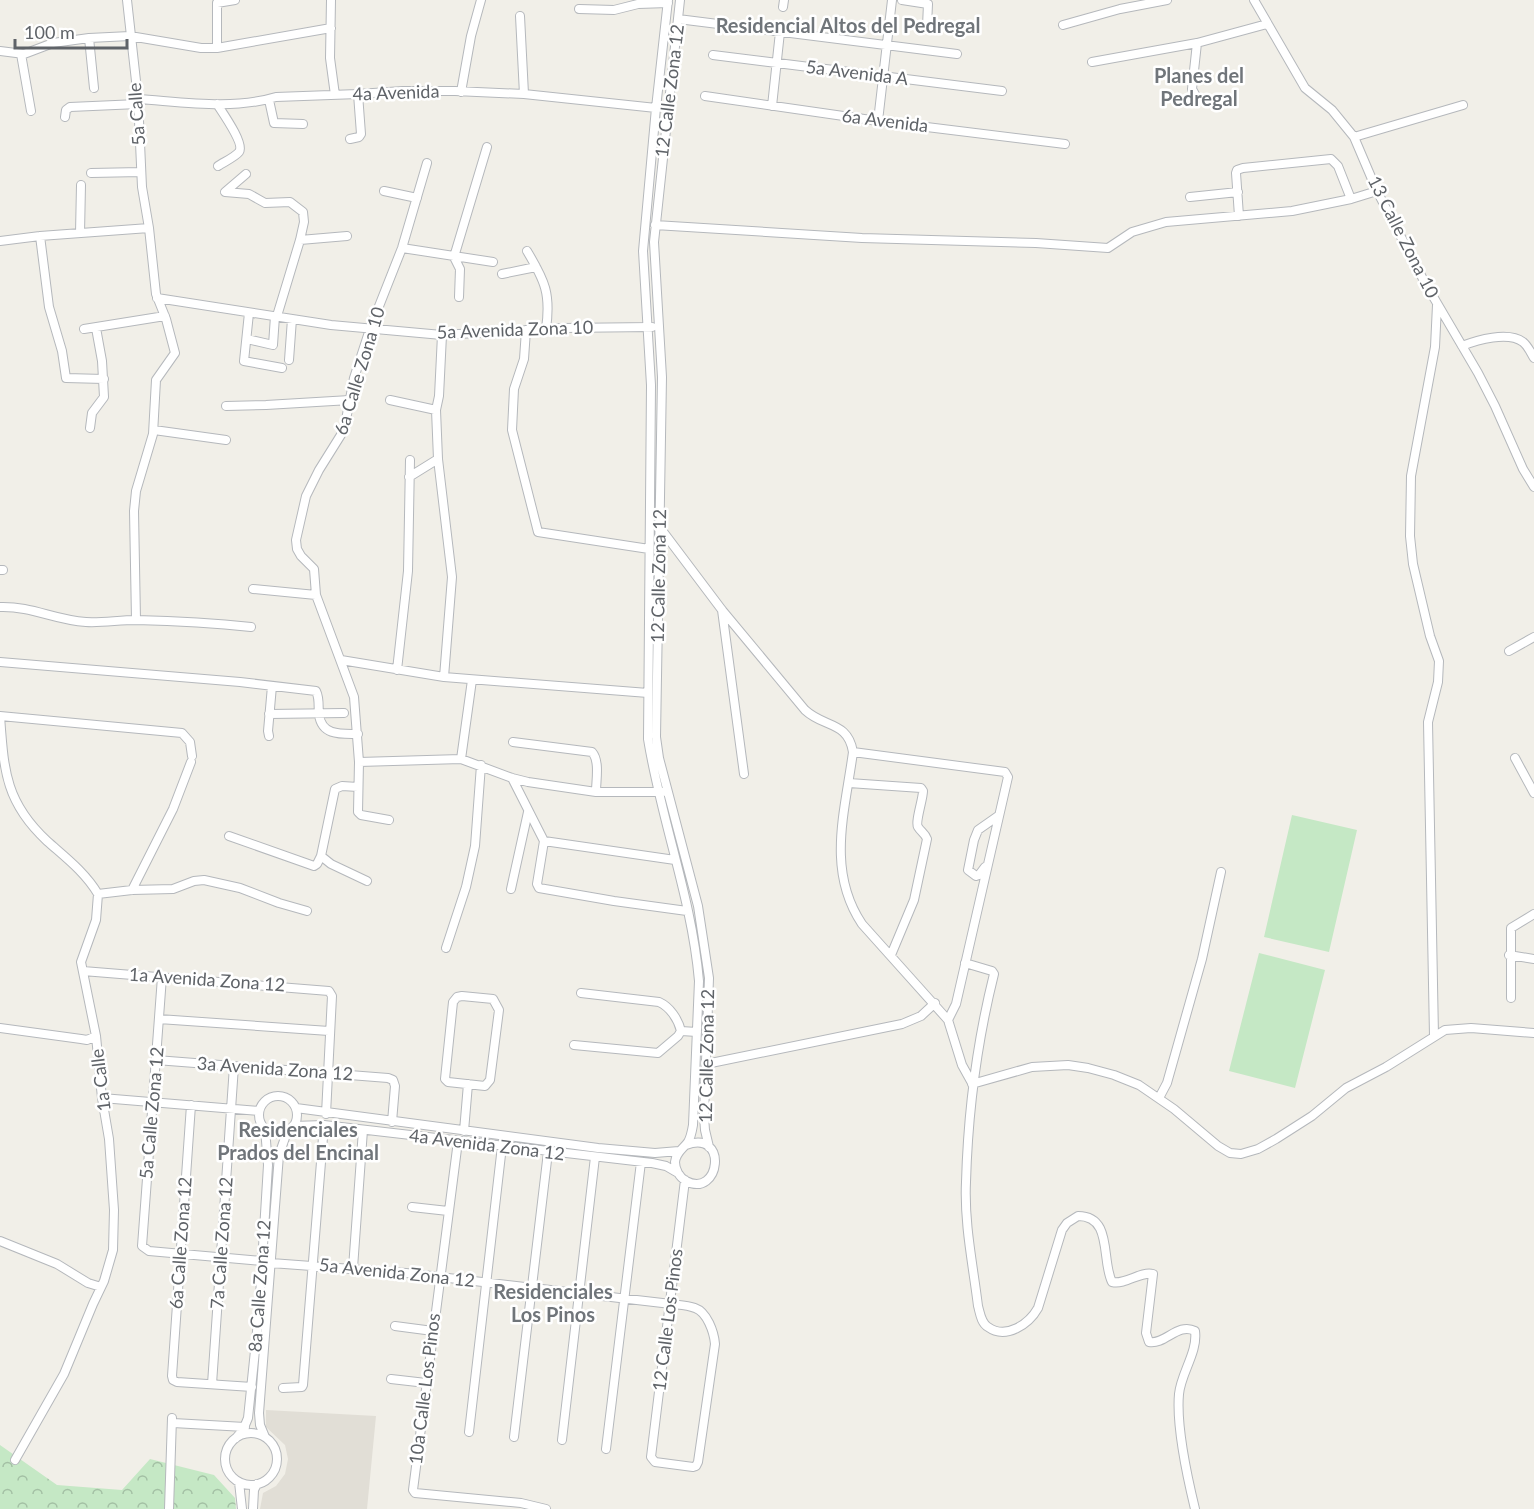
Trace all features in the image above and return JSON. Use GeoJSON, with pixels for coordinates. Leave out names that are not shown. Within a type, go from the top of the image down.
{"type":"FeatureCollection","features":[{"type":"Feature","properties":{"kind":"street","name":"5a Calle"},"geometry":{"type":"LineString","coordinates":[[127,0],[138,101],[141,172],[157,298],[165,316],[175,353],[156,380],[154,430]]}},
{"type":"Feature","properties":{"kind":"street"},"geometry":{"type":"LineString","coordinates":[[217,48],[217,3],[235,0]]}},
{"type":"Feature","properties":{"kind":"street"},"geometry":{"type":"LineString","coordinates":[[331,0],[330,58],[335,95]]}},
{"type":"Feature","properties":{"kind":"street"},"geometry":{"type":"LineString","coordinates":[[461,92],[471,36],[481,0]]}},
{"type":"Feature","properties":{"kind":"street","name":"12 Calle Zona 12"},"geometry":{"type":"LineString","coordinates":[[680,0],[655,225],[649,528],[648,739],[658,793],[687,911],[699,981],[693,1125],[690,1139],[683,1148]]}},
{"type":"Feature","properties":{"kind":"street"},"geometry":{"type":"LineString","coordinates":[[878,121],[892,0]]}},
{"type":"Feature","properties":{"kind":"street"},"geometry":{"type":"LineString","coordinates":[[902,0],[928,4],[927,26]]}},
{"type":"Feature","properties":{"kind":"street"},"geometry":{"type":"LineString","coordinates":[[1063,25],[1120,9],[1167,0]]}},
{"type":"Feature","properties":{"kind":"street","name":"13 Calle Zona 10"},"geometry":{"type":"LineString","coordinates":[[1254,0],[1305,88],[1332,110],[1354,137],[1377,190],[1437,306],[1495,406],[1534,486]]}},
{"type":"Feature","properties":{"kind":"street"},"geometry":{"type":"LineString","coordinates":[[579,9],[614,10],[638,4],[668,2]]}},
{"type":"Feature","properties":{"kind":"street","name":"12 Calle Zona 12"},"geometry":{"type":"LineString","coordinates":[[668,2],[644,251],[662,377],[656,737],[698,906],[709,978],[704,1124],[709,1147]]}},
{"type":"Feature","properties":{"kind":"street"},"geometry":{"type":"LineString","coordinates":[[520,16],[524,94]]}},
{"type":"Feature","properties":{"kind":"street"},"geometry":{"type":"LineString","coordinates":[[678,19],[957,54]]}},
{"type":"Feature","properties":{"kind":"street"},"geometry":{"type":"LineString","coordinates":[[1092,62],[1197,43],[1268,24]]}},
{"type":"Feature","properties":{"kind":"street"},"geometry":{"type":"LineString","coordinates":[[0,51],[21,54],[53,43],[130,36],[201,48],[217,48],[331,28]]}},
{"type":"Feature","properties":{"kind":"street"},"geometry":{"type":"LineString","coordinates":[[772,106],[780,32]]}},
{"type":"Feature","properties":{"kind":"street"},"geometry":{"type":"LineString","coordinates":[[89,38],[93,88]]}},
{"type":"Feature","properties":{"kind":"street"},"geometry":{"type":"LineString","coordinates":[[1197,43],[1192,89],[1194,95],[1197,98],[1227,103]]}},
{"type":"Feature","properties":{"kind":"street"},"geometry":{"type":"LineString","coordinates":[[21,54],[31,111]]}},
{"type":"Feature","properties":{"kind":"street","name":"5a Avenida A"},"geometry":{"type":"LineString","coordinates":[[712,55],[1002,91]]}},
{"type":"Feature","properties":{"kind":"street","name":"4a Avenida"},"geometry":{"type":"LineString","coordinates":[[65,117],[66,110],[70,107],[138,101],[216,104],[269,100],[276,97],[402,91],[524,94],[656,108]]}},
{"type":"Feature","properties":{"kind":"street"},"geometry":{"type":"LineString","coordinates":[[350,139],[359,137],[361,134],[358,94]]}},
{"type":"Feature","properties":{"kind":"street","name":"6a Avenida"},"geometry":{"type":"LineString","coordinates":[[705,96],[878,121],[1065,144]]}},
{"type":"Feature","properties":{"kind":"street"},"geometry":{"type":"LineString","coordinates":[[269,100],[274,123],[303,124]]}},
{"type":"Feature","properties":{"kind":"street"},"geometry":{"type":"LineString","coordinates":[[216,104],[237,136],[241,147],[239,152],[218,165]]}},
{"type":"Feature","properties":{"kind":"street"},"geometry":{"type":"LineString","coordinates":[[1354,137],[1463,105]]}},
{"type":"Feature","properties":{"kind":"street"},"geometry":{"type":"LineString","coordinates":[[459,297],[460,269],[454,257],[487,147]]}},
{"type":"Feature","properties":{"kind":"street"},"geometry":{"type":"LineString","coordinates":[[1239,216],[1236,173],[1239,169],[1330,159],[1336,163],[1351,199]]}},
{"type":"Feature","properties":{"kind":"street","name":"6a Calle Zona 10"},"geometry":{"type":"LineString","coordinates":[[389,820],[359,814],[359,762],[354,697],[316,595],[314,569],[301,556],[296,540],[306,496],[344,430],[354,378],[370,329],[402,248],[427,163]]}},
{"type":"Feature","properties":{"kind":"street"},"geometry":{"type":"LineString","coordinates":[[651,168],[661,169]]}},
{"type":"Feature","properties":{"kind":"street"},"geometry":{"type":"LineString","coordinates":[[91,173],[141,172]]}},
{"type":"Feature","properties":{"kind":"street"},"geometry":{"type":"LineString","coordinates":[[246,174],[225,192],[249,194],[265,203],[287,202],[296,205],[304,216],[300,240],[276,316],[273,345],[247,339]]}},
{"type":"Feature","properties":{"kind":"street"},"geometry":{"type":"LineString","coordinates":[[80,233],[81,185]]}},
{"type":"Feature","properties":{"kind":"street"},"geometry":{"type":"LineString","coordinates":[[655,225],[862,238],[1036,243],[1108,248],[1132,231],[1166,222],[1292,211],[1351,199],[1377,190]]}},
{"type":"Feature","properties":{"kind":"street"},"geometry":{"type":"LineString","coordinates":[[384,191],[417,198]]}},
{"type":"Feature","properties":{"kind":"street"},"geometry":{"type":"LineString","coordinates":[[1190,196],[1238,192]]}},
{"type":"Feature","properties":{"kind":"street"},"geometry":{"type":"LineString","coordinates":[[0,241],[149,228]]}},
{"type":"Feature","properties":{"kind":"street"},"geometry":{"type":"LineString","coordinates":[[40,236],[50,307],[62,351],[66,378],[104,379]]}},
{"type":"Feature","properties":{"kind":"street"},"geometry":{"type":"LineString","coordinates":[[300,240],[347,236]]}},
{"type":"Feature","properties":{"kind":"street"},"geometry":{"type":"LineString","coordinates":[[402,248],[493,262]]}},
{"type":"Feature","properties":{"kind":"street"},"geometry":{"type":"LineString","coordinates":[[527,251],[546,287],[548,317],[546,329]]}},
{"type":"Feature","properties":{"kind":"street"},"geometry":{"type":"LineString","coordinates":[[502,274],[536,267]]}},
{"type":"Feature","properties":{"kind":"street","name":"5a Avenida Zona 10"},"geometry":{"type":"LineString","coordinates":[[157,298],[316,324],[441,335],[546,329],[654,328]]}},
{"type":"Feature","properties":{"kind":"street"},"geometry":{"type":"LineString","coordinates":[[1434,1035],[1428,722],[1438,682],[1439,661],[1430,636],[1417,581],[1410,536],[1412,466],[1435,347],[1437,306]]}},
{"type":"Feature","properties":{"kind":"street"},"geometry":{"type":"LineString","coordinates":[[249,313],[244,362],[282,368]]}},
{"type":"Feature","properties":{"kind":"street"},"geometry":{"type":"LineString","coordinates":[[84,329],[165,316]]}},
{"type":"Feature","properties":{"kind":"street"},"geometry":{"type":"LineString","coordinates":[[289,360],[292,319]]}},
{"type":"Feature","properties":{"kind":"street"},"geometry":{"type":"LineString","coordinates":[[90,428],[92,413],[104,397],[104,379],[96,328]]}},
{"type":"Feature","properties":{"kind":"street"},"geometry":{"type":"LineString","coordinates":[[526,330],[524,359],[514,389],[512,430],[538,532],[649,549]]}},
{"type":"Feature","properties":{"kind":"street"},"geometry":{"type":"LineString","coordinates":[[441,335],[439,396],[436,410],[438,459],[452,577],[444,677]]}},
{"type":"Feature","properties":{"kind":"street"},"geometry":{"type":"LineString","coordinates":[[1462,346],[1482,339],[1514,339],[1524,342],[1534,358]]}},
{"type":"Feature","properties":{"kind":"street"},"geometry":{"type":"LineString","coordinates":[[226,406],[350,400]]}},
{"type":"Feature","properties":{"kind":"street"},"geometry":{"type":"LineString","coordinates":[[390,400],[436,410]]}},
{"type":"Feature","properties":{"kind":"street"},"geometry":{"type":"LineString","coordinates":[[136,620],[134,511],[136,491],[154,430],[226,440]]}},
{"type":"Feature","properties":{"kind":"street"},"geometry":{"type":"LineString","coordinates":[[409,477],[438,459]]}},
{"type":"Feature","properties":{"kind":"street"},"geometry":{"type":"LineString","coordinates":[[397,670],[408,571],[410,460]]}},
{"type":"Feature","properties":{"kind":"street"},"geometry":{"type":"LineString","coordinates":[[649,528],[660,529],[722,610],[805,710],[817,719],[842,730],[851,742],[853,752],[840,853],[843,881],[856,914],[948,1020],[962,1065],[972,1084]]}},
{"type":"Feature","properties":{"kind":"street"},"geometry":{"type":"LineString","coordinates":[[253,588],[316,595]]}},
{"type":"Feature","properties":{"kind":"street"},"geometry":{"type":"LineString","coordinates":[[0,607],[18,607],[66,620],[87,622],[136,620],[251,627]]}},
{"type":"Feature","properties":{"kind":"street"},"geometry":{"type":"LineString","coordinates":[[722,610],[744,774]]}},
{"type":"Feature","properties":{"kind":"street"},"geometry":{"type":"LineString","coordinates":[[1509,651],[1534,637]]}},
{"type":"Feature","properties":{"kind":"street"},"geometry":{"type":"LineString","coordinates":[[341,660],[444,677],[648,693]]}},
{"type":"Feature","properties":{"kind":"street"},"geometry":{"type":"LineString","coordinates":[[0,662],[316,691],[322,724],[330,733],[357,734]]}},
{"type":"Feature","properties":{"kind":"street"},"geometry":{"type":"LineString","coordinates":[[461,759],[472,680]]}},
{"type":"Feature","properties":{"kind":"street"},"geometry":{"type":"LineString","coordinates":[[269,736],[272,686]]}},
{"type":"Feature","properties":{"kind":"street"},"geometry":{"type":"LineString","coordinates":[[269,714],[344,713]]}},
{"type":"Feature","properties":{"kind":"street"},"geometry":{"type":"LineString","coordinates":[[132,890],[169,817],[192,759],[190,742],[182,733],[0,716],[3,760],[10,790],[20,810],[35,829],[80,871],[98,894],[174,889],[194,881],[211,881],[307,910]]}},
{"type":"Feature","properties":{"kind":"street"},"geometry":{"type":"LineString","coordinates":[[513,742],[592,752],[596,761],[597,792]]}},
{"type":"Feature","properties":{"kind":"street"},"geometry":{"type":"LineString","coordinates":[[853,752],[1005,772],[1008,777],[956,1004],[948,1020]]}},
{"type":"Feature","properties":{"kind":"street"},"geometry":{"type":"LineString","coordinates":[[1515,758],[1534,793]]}},
{"type":"Feature","properties":{"kind":"street"},"geometry":{"type":"LineString","coordinates":[[359,762],[461,759],[512,778],[597,792],[658,793],[668,791]]}},
{"type":"Feature","properties":{"kind":"street"},"geometry":{"type":"LineString","coordinates":[[446,948],[466,887],[475,846],[481,765]]}},
{"type":"Feature","properties":{"kind":"street"},"geometry":{"type":"LineString","coordinates":[[512,778],[544,841],[537,884],[539,888],[687,911]]}},
{"type":"Feature","properties":{"kind":"street"},"geometry":{"type":"LineString","coordinates":[[849,783],[921,788],[923,791],[916,822],[927,839],[914,900],[891,955]]}},
{"type":"Feature","properties":{"kind":"street"},"geometry":{"type":"LineString","coordinates":[[229,836],[314,866],[321,856],[335,789],[342,786],[358,788]]}},
{"type":"Feature","properties":{"kind":"street"},"geometry":{"type":"LineString","coordinates":[[511,889],[528,812]]}},
{"type":"Feature","properties":{"kind":"street"},"geometry":{"type":"LineString","coordinates":[[988,861],[979,875],[974,876],[970,872],[968,865],[978,830],[998,816]]}},
{"type":"Feature","properties":{"kind":"street"},"geometry":{"type":"LineString","coordinates":[[544,841],[675,860]]}},
{"type":"Feature","properties":{"kind":"street"},"geometry":{"type":"LineString","coordinates":[[321,856],[331,864],[367,881]]}},
{"type":"Feature","properties":{"kind":"street"},"geometry":{"type":"LineString","coordinates":[[1159,1098],[1167,1083],[1202,958],[1221,872]]}},
{"type":"Feature","properties":{"kind":"street","name":"1a Calle"},"geometry":{"type":"LineString","coordinates":[[15,1460],[61,1381],[111,1260],[115,1225],[111,1156],[96,1036],[82,970],[83,953],[96,920],[98,894]]}},
{"type":"Feature","properties":{"kind":"street"},"geometry":{"type":"LineString","coordinates":[[1511,998],[1510,928],[1534,914]]}},
{"type":"Feature","properties":{"kind":"street"},"geometry":{"type":"LineString","coordinates":[[1509,955],[1534,959]]}},
{"type":"Feature","properties":{"kind":"street"},"geometry":{"type":"LineString","coordinates":[[965,963],[994,974],[983,1019],[972,1084],[966,1184],[969,1235],[982,1321],[988,1327],[996,1330],[1017,1329],[1025,1325],[1038,1308],[1066,1223],[1078,1216],[1089,1217],[1095,1221],[1101,1229],[1112,1282],[1118,1283],[1149,1273],[1154,1276],[1146,1333],[1149,1342],[1158,1342],[1183,1330],[1195,1331],[1193,1350],[1181,1382],[1179,1410],[1195,1509]]}},
{"type":"Feature","properties":{"kind":"street","name":"1a Avenida Zona 12"},"geometry":{"type":"LineString","coordinates":[[82,970],[324,989],[331,992],[332,996],[329,1032]]}},
{"type":"Feature","properties":{"kind":"street","name":"5a Calle Zona 12"},"geometry":{"type":"LineString","coordinates":[[144,1249],[142,1239],[162,977]]}},
{"type":"Feature","properties":{"kind":"street"},"geometry":{"type":"LineString","coordinates":[[574,1045],[658,1053],[681,1031],[669,1009],[659,1002],[581,993]]}},
{"type":"Feature","properties":{"kind":"street"},"geometry":{"type":"LineString","coordinates":[[462,996],[494,999],[499,1010],[490,1080],[485,1086],[468,1084],[445,1080],[453,1002],[457,997],[462,996]]}},
{"type":"Feature","properties":{"kind":"street"},"geometry":{"type":"LineString","coordinates":[[706,1064],[902,1024],[921,1016],[934,1003]]}},
{"type":"Feature","properties":{"kind":"street"},"geometry":{"type":"LineString","coordinates":[[159,1019],[329,1032],[326,1114]]}},
{"type":"Feature","properties":{"kind":"street"},"geometry":{"type":"LineString","coordinates":[[0,1028],[87,1040],[96,1036]]}},
{"type":"Feature","properties":{"kind":"street"},"geometry":{"type":"LineString","coordinates":[[972,1084],[1025,1068],[1068,1065],[1088,1068],[1128,1080],[1159,1098],[1224,1150],[1235,1154],[1258,1149],[1300,1125],[1346,1088],[1386,1067],[1445,1030],[1463,1028],[1534,1033]]}},
{"type":"Feature","properties":{"kind":"street"},"geometry":{"type":"LineString","coordinates":[[681,1031],[697,1032]]}},
{"type":"Feature","properties":{"kind":"street","name":"3a Avenida Zona 12"},"geometry":{"type":"LineString","coordinates":[[156,1060],[393,1080],[395,1086],[392,1122]]}},
{"type":"Feature","properties":{"kind":"street","name":"7a Calle Zona 12"},"geometry":{"type":"LineString","coordinates":[[212,1384],[234,1066]]}},
{"type":"Feature","properties":{"kind":"street"},"geometry":{"type":"LineString","coordinates":[[464,1131],[468,1084]]}},
{"type":"Feature","properties":{"kind":"street"},"geometry":{"type":"LineString","coordinates":[[277,1096],[288,1099],[296,1108],[297,1114],[290,1129],[275,1134],[265,1129],[260,1121],[259,1111],[265,1100],[277,1096]]}},
{"type":"Feature","properties":{"kind":"street"},"geometry":{"type":"LineString","coordinates":[[102,1098],[259,1111]]}},
{"type":"Feature","properties":{"kind":"street","name":"6a Calle Zona 12"},"geometry":{"type":"LineString","coordinates":[[191,1105],[172,1374],[173,1380],[212,1384]]}},
{"type":"Feature","properties":{"kind":"street","name":"4a Avenida Zona 12"},"geometry":{"type":"LineString","coordinates":[[296,1108],[326,1114],[655,1153],[683,1148]]}},
{"type":"Feature","properties":{"kind":"street"},"geometry":{"type":"LineString","coordinates":[[283,1388],[302,1387],[324,1125]]}},
{"type":"Feature","properties":{"kind":"street","name":"4a Avenida Zona 12"},"geometry":{"type":"LineString","coordinates":[[290,1129],[324,1125],[641,1162],[666,1166],[682,1177]]}},
{"type":"Feature","properties":{"kind":"street","name":"8a Calle Zona 12"},"geometry":{"type":"LineString","coordinates":[[265,1129],[269,1157],[267,1262],[259,1413],[260,1425],[265,1437]]}},
{"type":"Feature","properties":{"kind":"street","name":"8a Calle Zona 12"},"geometry":{"type":"LineString","coordinates":[[236,1438],[245,1427],[248,1418],[279,1155],[290,1129]]}},
{"type":"Feature","properties":{"kind":"street"},"geometry":{"type":"LineString","coordinates":[[353,1268],[363,1130]]}},
{"type":"Feature","properties":{"kind":"street","name":"10a Calle Los Pinos"},"geometry":{"type":"LineString","coordinates":[[458,1141],[412,1487],[415,1493],[521,1503],[546,1509]]}},
{"type":"Feature","properties":{"kind":"street"},"geometry":{"type":"LineString","coordinates":[[698,1143],[709,1147],[716,1164],[712,1175],[702,1182],[690,1183],[682,1177],[675,1162],[683,1148],[698,1143]]}},
{"type":"Feature","properties":{"kind":"street"},"geometry":{"type":"LineString","coordinates":[[469,1432],[502,1146]]}},
{"type":"Feature","properties":{"kind":"street"},"geometry":{"type":"LineString","coordinates":[[514,1437],[548,1152]]}},
{"type":"Feature","properties":{"kind":"street"},"geometry":{"type":"LineString","coordinates":[[562,1440],[595,1157]]}},
{"type":"Feature","properties":{"kind":"street"},"geometry":{"type":"LineString","coordinates":[[606,1449],[641,1162]]}},
{"type":"Feature","properties":{"kind":"street","name":"12 Calle Los Pinos"},"geometry":{"type":"LineString","coordinates":[[652,1460],[671,1304],[682,1177]]}},
{"type":"Feature","properties":{"kind":"street"},"geometry":{"type":"LineString","coordinates":[[412,1207],[448,1211]]}},
{"type":"Feature","properties":{"kind":"street"},"geometry":{"type":"LineString","coordinates":[[0,1241],[57,1264],[88,1283],[101,1287]]}},
{"type":"Feature","properties":{"kind":"street","name":"5a Avenida Zona 12"},"geometry":{"type":"LineString","coordinates":[[144,1249],[180,1255],[353,1268],[486,1282],[671,1304],[700,1310],[713,1332],[715,1344],[698,1462],[693,1467],[652,1460]]}},
{"type":"Feature","properties":{"kind":"street"},"geometry":{"type":"LineString","coordinates":[[395,1326],[433,1331]]}},
{"type":"Feature","properties":{"kind":"street"},"geometry":{"type":"LineString","coordinates":[[391,1379],[426,1383]]}},
{"type":"Feature","properties":{"kind":"street"},"geometry":{"type":"LineString","coordinates":[[212,1384],[252,1387]]}},
{"type":"Feature","properties":{"kind":"street"},"geometry":{"type":"LineString","coordinates":[[169,1509],[172,1420],[245,1427]]}},
{"type":"Feature","properties":{"kind":"street"},"geometry":{"type":"LineString","coordinates":[[250,1434],[265,1437],[274,1449],[277,1463],[270,1477],[257,1485],[239,1482],[230,1474],[226,1459],[231,1444],[236,1438],[250,1434]]}},
{"type":"Feature","properties":{"kind":"street"},"geometry":{"type":"LineString","coordinates":[[239,1482],[242,1509]]}},
{"type":"Feature","properties":{"kind":"street"},"geometry":{"type":"LineString","coordinates":[[253,1509],[257,1485]]}},
{"type":"Feature","properties":{"kind":"shaded area"},"geometry":{"type":"Polygon","coordinates":[[[266,1410],[376,1416],[367,1509],[260,1509],[263,1493],[276,1486],[285,1474],[288,1459],[285,1445],[266,1427],[266,1410]]]}},
{"type":"Feature","properties":{"kind":"green space"},"geometry":{"type":"Polygon","coordinates":[[[1292,815],[1357,830],[1329,952],[1264,937],[1292,815]]]}},
{"type":"Feature","properties":{"kind":"green space"},"geometry":{"type":"Polygon","coordinates":[[[1259,953],[1325,970],[1295,1088],[1229,1071],[1259,953]]]}},
{"type":"Feature","properties":{"kind":"green space"},"geometry":{"type":"Polygon","coordinates":[[[0,1445],[57,1485],[122,1490],[150,1459],[214,1475],[235,1498],[236,1509],[0,1509],[0,1445]]]}},
{"type":"Feature","properties":{"kind":"district","name":"Residencial Altos del Pedregal"},"geometry":{"type":"Point","coordinates":[848,26]}},
{"type":"Feature","properties":{"kind":"district","name":"Planes del Pedregal"},"geometry":{"type":"Point","coordinates":[1199,88]}},
{"type":"Feature","properties":{"kind":"district","name":"Residenciales Prados del Encinal"},"geometry":{"type":"Point","coordinates":[298,1142]}},
{"type":"Feature","properties":{"kind":"district","name":"Residenciales Los Pinos"},"geometry":{"type":"Point","coordinates":[553,1304]}}]}
